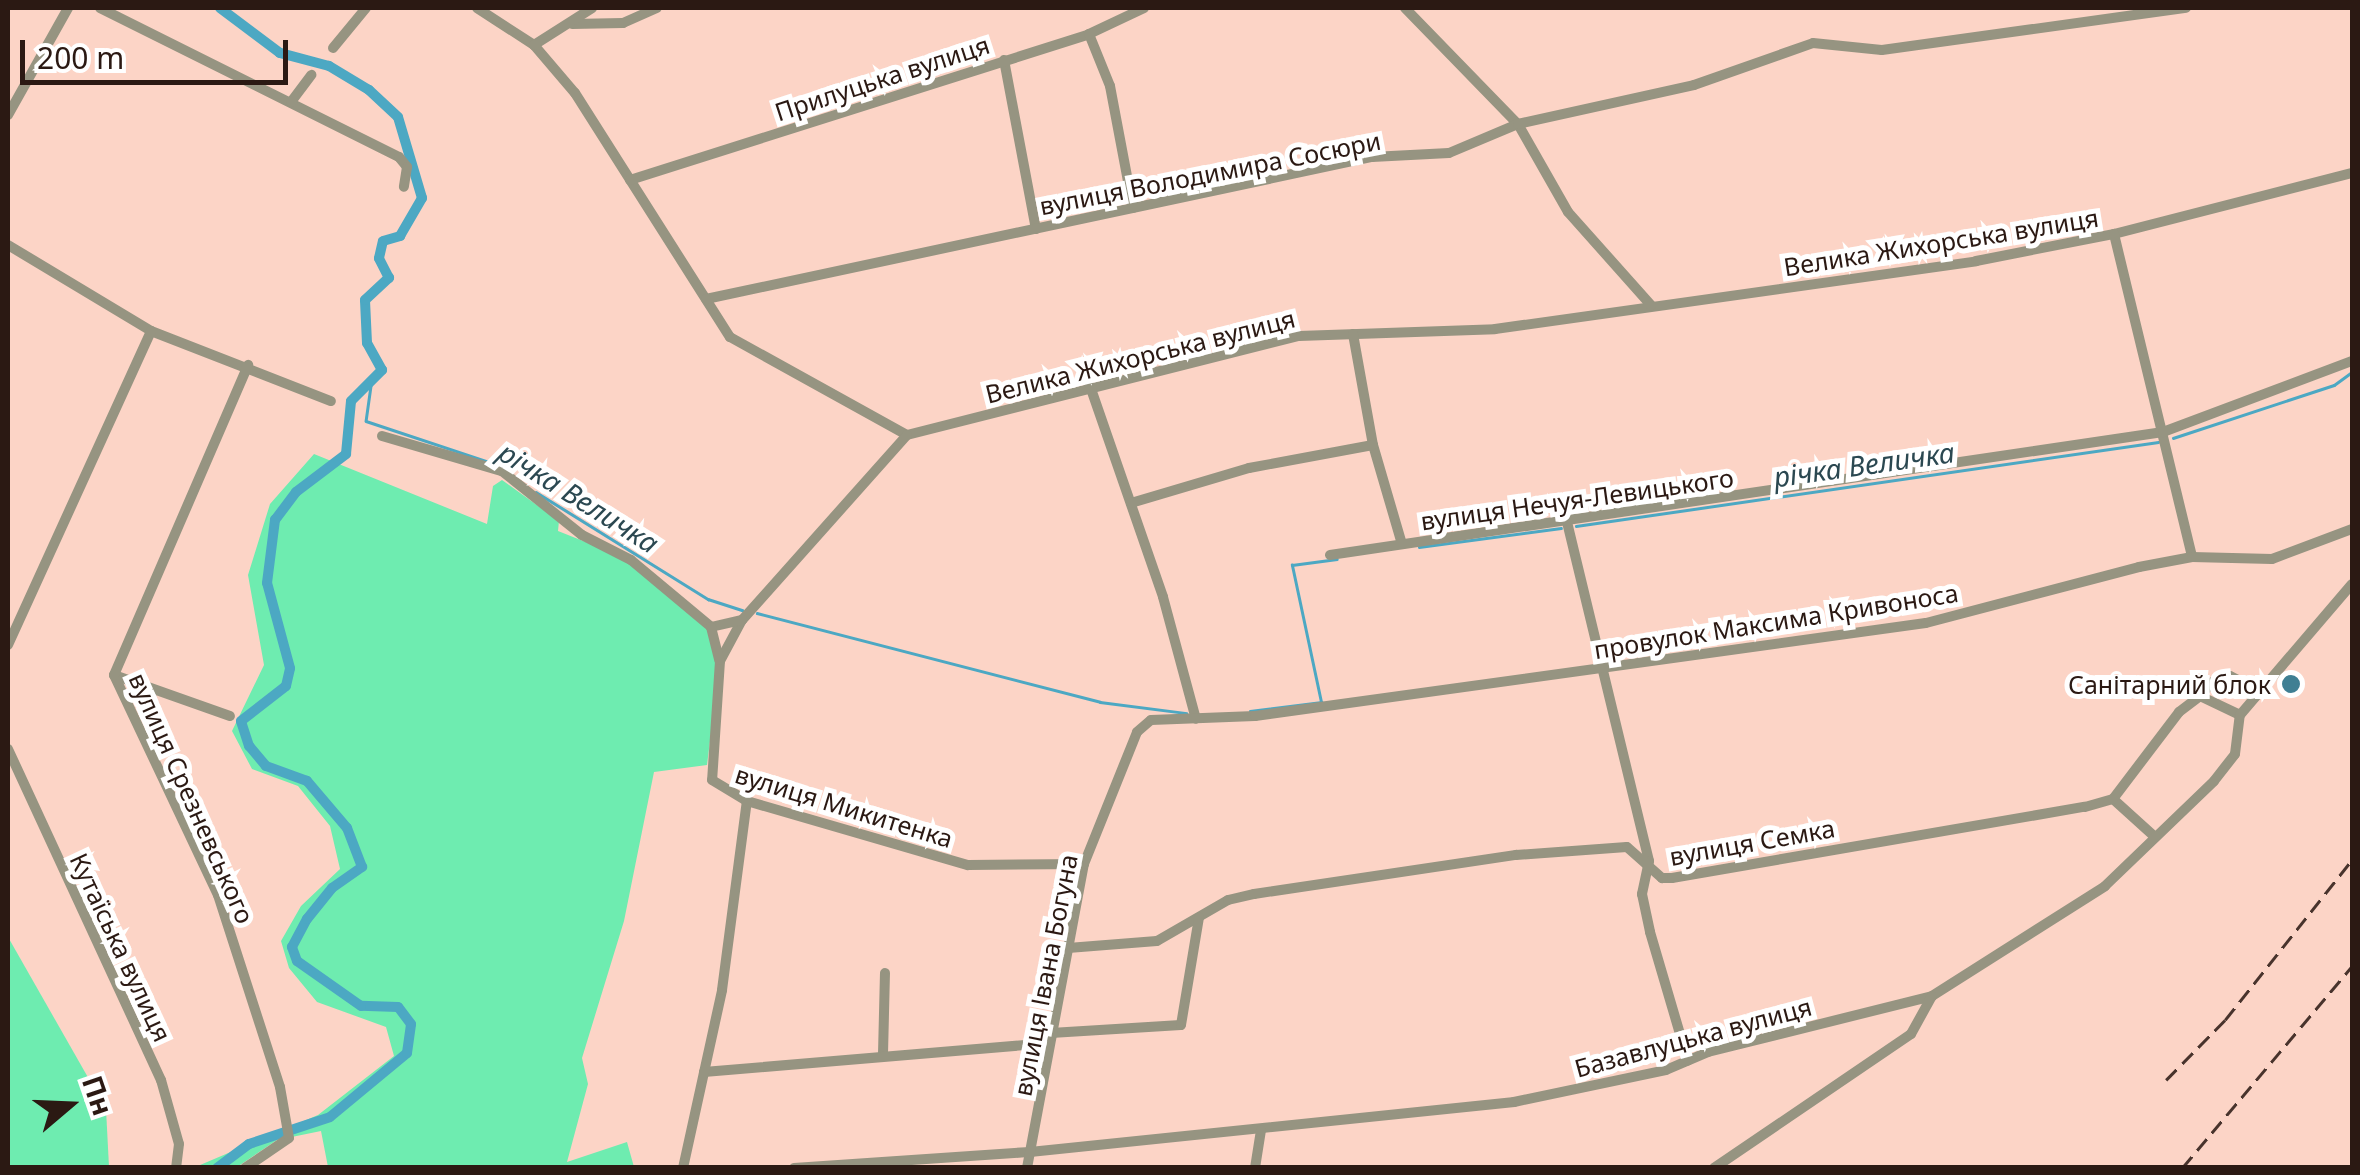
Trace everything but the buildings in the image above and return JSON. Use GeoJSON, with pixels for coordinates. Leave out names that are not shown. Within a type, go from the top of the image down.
{"type":"FeatureCollection","features":[{"type":"Feature","properties":{"kind":"street"},"geometry":{"type":"LineString","coordinates":[[8,114],[68,8]]}},
{"type":"Feature","properties":{"kind":"street"},"geometry":{"type":"LineString","coordinates":[[100,8],[399,157],[407,167],[404,187]]}},
{"type":"Feature","properties":{"kind":"street"},"geometry":{"type":"LineString","coordinates":[[333,48],[366,8]]}},
{"type":"Feature","properties":{"kind":"street"},"geometry":{"type":"LineString","coordinates":[[477,8],[534,45],[575,94],[730,338],[908,436]]}},
{"type":"Feature","properties":{"kind":"street"},"geometry":{"type":"LineString","coordinates":[[534,45],[592,8]]}},
{"type":"Feature","properties":{"kind":"street"},"geometry":{"type":"LineString","coordinates":[[572,24],[623,23],[656,8]]}},
{"type":"Feature","properties":{"kind":"street","name":"Прилуцька вулиця"},"geometry":{"type":"LineString","coordinates":[[630,180],[1089,34],[1144,8]]}},
{"type":"Feature","properties":{"kind":"street"},"geometry":{"type":"LineString","coordinates":[[1404,8],[1518,124],[1568,212],[1651,305]]}},
{"type":"Feature","properties":{"kind":"street","name":"вулиця Володимира Сосюри"},"geometry":{"type":"LineString","coordinates":[[706,299],[1372,157],[1449,154],[1518,124],[1694,85],[1813,43],[1882,50],[2186,8]]}},
{"type":"Feature","properties":{"kind":"street"},"geometry":{"type":"LineString","coordinates":[[1089,34],[1110,86],[1133,208]]}},
{"type":"Feature","properties":{"kind":"street"},"geometry":{"type":"LineString","coordinates":[[1004,60],[1036,228]]}},
{"type":"Feature","properties":{"kind":"street"},"geometry":{"type":"LineString","coordinates":[[292,102],[311,76]]}},
{"type":"Feature","properties":{"kind":"street","name":"Велика Жихорська вулиця"},"geometry":{"type":"LineString","coordinates":[[908,436],[1090,386],[1299,336],[1495,329],[1958,264],[2114,234],[2352,173]]}},
{"type":"Feature","properties":{"kind":"street"},"geometry":{"type":"LineString","coordinates":[[2114,234],[2192,558]]}},
{"type":"Feature","properties":{"kind":"street"},"geometry":{"type":"LineString","coordinates":[[8,244],[151,330],[248,365],[331,401]]}},
{"type":"Feature","properties":{"kind":"street"},"geometry":{"type":"LineString","coordinates":[[8,645],[151,330]]}},
{"type":"Feature","properties":{"kind":"street"},"geometry":{"type":"LineString","coordinates":[[1352,334],[1373,446],[1402,544]]}},
{"type":"Feature","properties":{"kind":"street","name":"вулиця Нечуя-Левицького"},"geometry":{"type":"LineString","coordinates":[[1330,555],[2164,432],[2352,361]]}},
{"type":"Feature","properties":{"kind":"street","name":"вулиця Срезневського"},"geometry":{"type":"LineString","coordinates":[[245,1168],[289,1138],[280,1087],[218,896],[114,675],[248,365]]}},
{"type":"Feature","properties":{"kind":"street"},"geometry":{"type":"LineString","coordinates":[[1090,386],[1131,503],[1196,719]]}},
{"type":"Feature","properties":{"kind":"street"},"geometry":{"type":"LineString","coordinates":[[382,436],[502,471],[582,535],[631,560],[711,628],[720,661]]}},
{"type":"Feature","properties":{"kind":"street","name":"вулиця Микитенка"},"geometry":{"type":"LineString","coordinates":[[908,436],[742,620],[720,661],[720,712],[710,766],[718,788],[968,865],[1084,864]]}},
{"type":"Feature","properties":{"kind":"street"},"geometry":{"type":"LineString","coordinates":[[1131,503],[1249,468],[1373,446]]}},
{"type":"Feature","properties":{"kind":"street"},"geometry":{"type":"LineString","coordinates":[[1567,522],[1649,860],[1642,894],[1650,932],[1688,1061]]}},
{"type":"Feature","properties":{"kind":"street","name":"провулок Максима Кривоноса"},"geometry":{"type":"LineString","coordinates":[[1196,719],[1926,623],[2192,558],[2272,559],[2352,528]]}},
{"type":"Feature","properties":{"kind":"street"},"geometry":{"type":"LineString","coordinates":[[2200,696],[2240,715],[2352,584]]}},
{"type":"Feature","properties":{"kind":"street"},"geometry":{"type":"LineString","coordinates":[[711,628],[742,620]]}},
{"type":"Feature","properties":{"kind":"street"},"geometry":{"type":"LineString","coordinates":[[114,675],[230,716]]}},
{"type":"Feature","properties":{"kind":"street"},"geometry":{"type":"LineString","coordinates":[[2156,837],[2113,799],[2164,740],[2179,712],[2212,682],[2230,676],[2260,692]]}},
{"type":"Feature","properties":{"kind":"street","name":"Базавлуцька вулиця"},"geometry":{"type":"LineString","coordinates":[[794,1168],[1030,1152],[1514,1102],[1688,1061],[1932,996],[2104,886],[2226,768],[2240,715]]}},
{"type":"Feature","properties":{"kind":"street","name":"вулиця Івана Богуна"},"geometry":{"type":"LineString","coordinates":[[1027,1168],[1084,864],[1137,732],[1152,720],[1196,719]]}},
{"type":"Feature","properties":{"kind":"street","name":"Кутаїська вулиця"},"geometry":{"type":"LineString","coordinates":[[8,750],[161,1080],[180,1144],[176,1168]]}},
{"type":"Feature","properties":{"kind":"street","name":"вулиця Семка"},"geometry":{"type":"LineString","coordinates":[[1068,948],[1157,942],[1254,894],[1516,855],[1610,846],[1649,860],[1662,878],[1672,878],[2113,799]]}},
{"type":"Feature","properties":{"kind":"street"},"geometry":{"type":"LineString","coordinates":[[683,1168],[704,1072],[747,800]]}},
{"type":"Feature","properties":{"kind":"street"},"geometry":{"type":"LineString","coordinates":[[704,1072],[1181,1025],[1199,918]]}},
{"type":"Feature","properties":{"kind":"street"},"geometry":{"type":"LineString","coordinates":[[883,1054],[885,973]]}},
{"type":"Feature","properties":{"kind":"street"},"geometry":{"type":"LineString","coordinates":[[1714,1168],[1911,1034],[1932,996]]}},
{"type":"Feature","properties":{"kind":"street"},"geometry":{"type":"LineString","coordinates":[[1254,1168],[1261,1130]]}},
{"type":"Feature","properties":{"kind":"green space"},"geometry":{"type":"Polygon","coordinates":[[[314,454],[487,524],[493,486],[502,480],[559,521],[558,531],[631,560],[707,624],[720,661],[707,765],[654,772],[624,921],[582,1058],[588,1084],[567,1162],[627,1142],[634,1167],[328,1167],[321,1131],[277,1140],[237,1167],[193,1168],[318,1115],[394,1056],[386,1027],[317,1002],[289,968],[281,941],[301,906],[340,869],[330,826],[298,786],[252,769],[232,731],[264,665],[248,575],[270,504],[314,454]]]}},
{"type":"Feature","properties":{"kind":"green space"},"geometry":{"type":"Polygon","coordinates":[[[8,937],[106,1109],[109,1167],[8,1167],[8,937]]]}},
{"type":"Feature","properties":{"kind":"waterway"},"geometry":{"type":"LineString","coordinates":[[217,1168],[249,1144],[330,1117],[407,1053],[411,1024],[398,1007],[361,1006],[297,961],[292,947],[307,919],[332,888],[362,867],[347,828],[307,781],[266,766],[249,746],[241,721],[286,686],[290,668],[267,583],[275,520],[296,492],[346,454],[351,401],[382,370],[367,343],[365,300],[389,278],[379,258],[383,241],[400,236],[422,198],[398,117],[369,90],[329,66],[280,53],[220,8]]}},
{"type":"Feature","properties":{"kind":"waterway","name":"річка Величка"},"geometry":{"type":"LineString","coordinates":[[2173,438],[2334,385],[2352,372]]}},
{"type":"Feature","properties":{"kind":"waterway","name":"річка Величка"},"geometry":{"type":"LineString","coordinates":[[371,386],[366,421],[492,463]]}},
{"type":"Feature","properties":{"kind":"waterway","name":"річка Величка"},"geometry":{"type":"LineString","coordinates":[[1576,526],[2158,442]]}},
{"type":"Feature","properties":{"kind":"waterway","name":"річка Величка"},"geometry":{"type":"LineString","coordinates":[[536,492],[708,599],[742,610]]}},
{"type":"Feature","properties":{"kind":"waterway","name":"річка Величка"},"geometry":{"type":"LineString","coordinates":[[1419,547],[1561,528]]}},
{"type":"Feature","properties":{"kind":"waterway","name":"річка Величка"},"geometry":{"type":"LineString","coordinates":[[1250,711],[1321,702],[1292,565],[1337,559]]}},
{"type":"Feature","properties":{"kind":"waterway","name":"річка Величка"},"geometry":{"type":"LineString","coordinates":[[757,613],[1100,702],[1186,713]]}},
{"type":"Feature","properties":{"kind":"railway"},"geometry":{"type":"LineString","coordinates":[[2166,1080],[2225,1020],[2352,860]]}},
{"type":"Feature","properties":{"kind":"railway"},"geometry":{"type":"LineString","coordinates":[[2182,1168],[2352,966]]}},
{"type":"Feature","properties":{"kind":"place","name":"Санітарний блок"},"geometry":{"type":"Point","coordinates":[2291,684]}}]}
